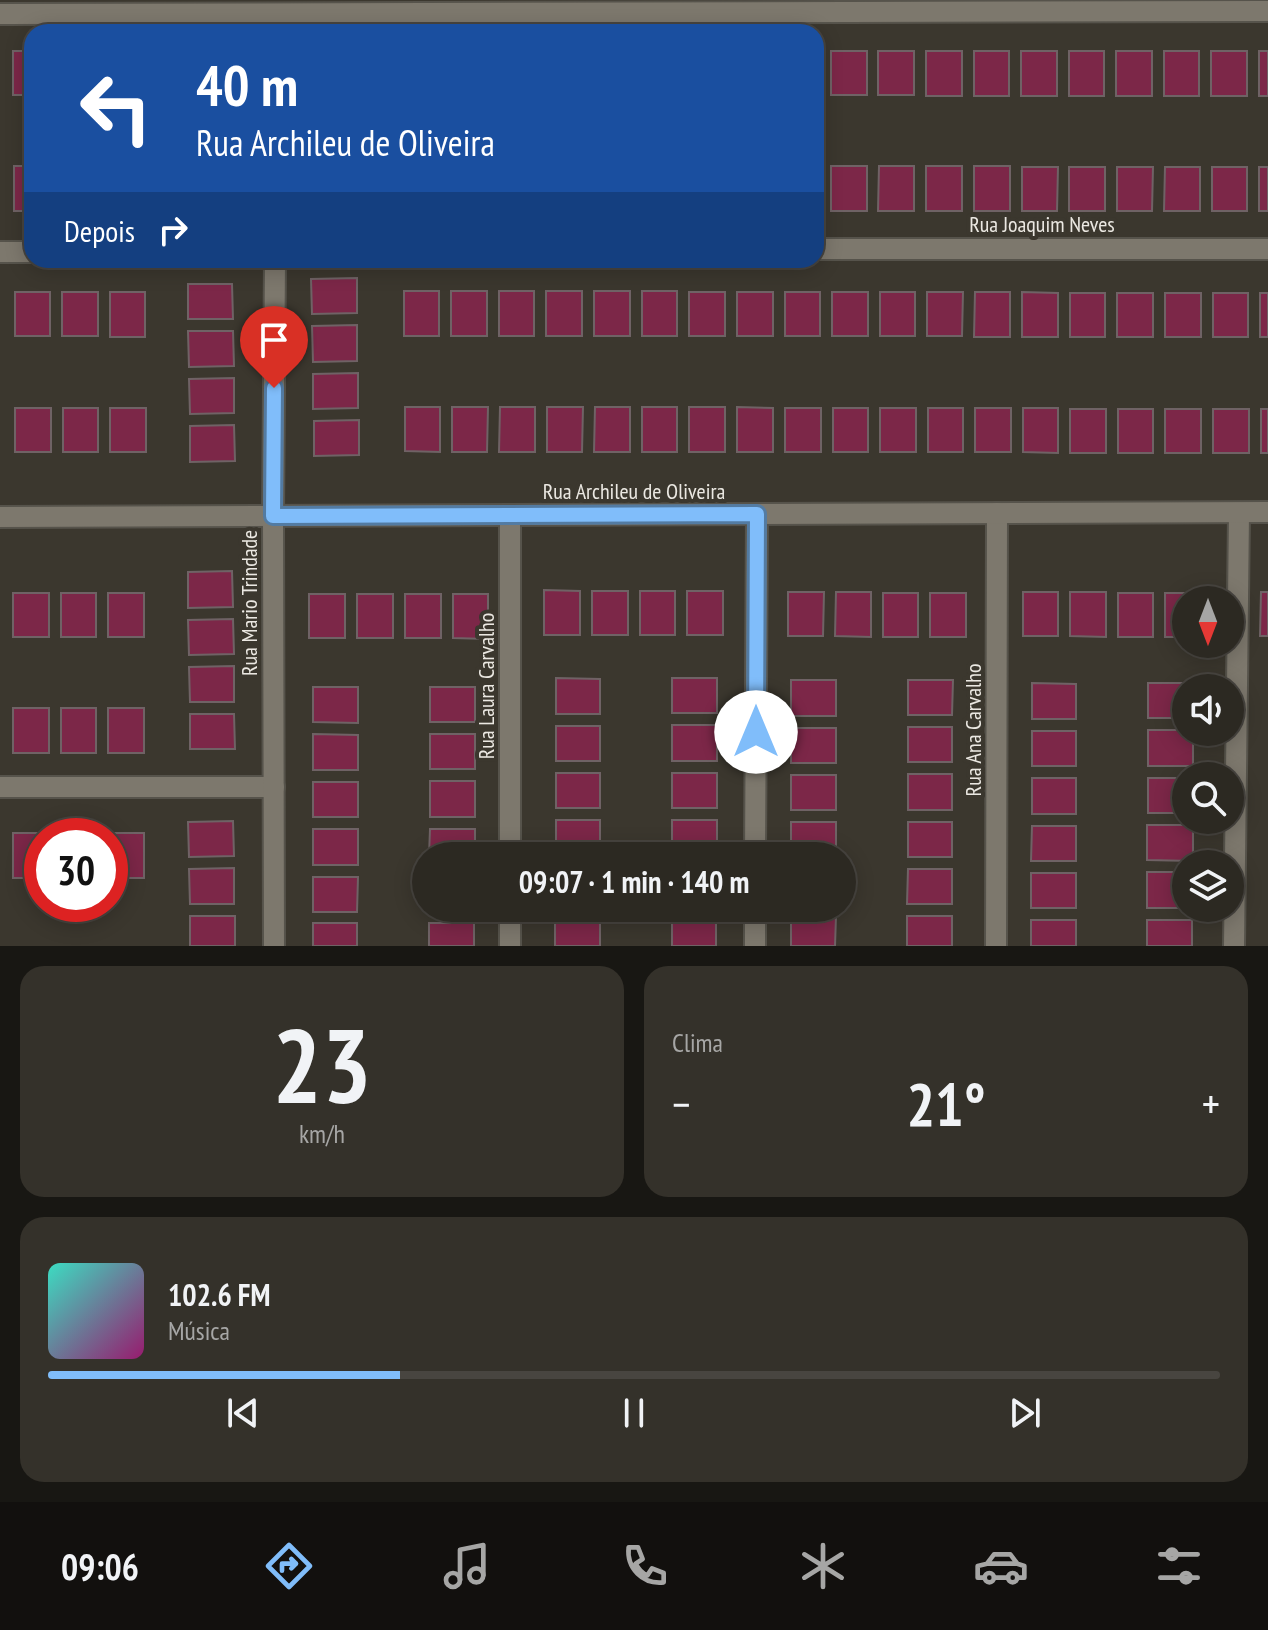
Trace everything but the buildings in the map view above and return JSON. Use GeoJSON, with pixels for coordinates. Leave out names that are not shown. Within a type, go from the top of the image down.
{"type":"FeatureCollection","features":[{"type":"Feature","properties":{"kind":"street"},"geometry":{"type":"LineString","coordinates":[[0,14],[1268,11]]}},
{"type":"Feature","properties":{"kind":"street","name":"Rua Joaquim Neves"},"geometry":{"type":"LineString","coordinates":[[824,249],[1268,249]]}},
{"type":"Feature","properties":{"kind":"street"},"geometry":{"type":"LineString","coordinates":[[0,252],[24,252]]}},
{"type":"Feature","properties":{"kind":"street","name":"Rua Mario Trindade"},"geometry":{"type":"LineString","coordinates":[[274,946],[275,268]]}},
{"type":"Feature","properties":{"kind":"street","name":"Rua Archileu de Oliveira"},"geometry":{"type":"LineString","coordinates":[[0,517],[1268,512]]}},
{"type":"Feature","properties":{"kind":"street","name":"Rua Ana Carvalho"},"geometry":{"type":"LineString","coordinates":[[996,946],[997,513]]}},
{"type":"Feature","properties":{"kind":"street"},"geometry":{"type":"LineString","coordinates":[[1234,946],[1239,513]]}},
{"type":"Feature","properties":{"kind":"street"},"geometry":{"type":"LineString","coordinates":[[755,842],[757,514]]}},
{"type":"Feature","properties":{"kind":"street","name":"Rua Laura Carvalho"},"geometry":{"type":"LineString","coordinates":[[510,515],[510,842]]}},
{"type":"Feature","properties":{"kind":"street"},"geometry":{"type":"LineString","coordinates":[[0,787],[274,787]]}},
{"type":"Feature","properties":{"kind":"street"},"geometry":{"type":"LineString","coordinates":[[510,922],[510,946]]}},
{"type":"Feature","properties":{"kind":"street"},"geometry":{"type":"LineString","coordinates":[[755,922],[755,946]]}},
{"type":"Feature","properties":{"kind":"route"},"geometry":{"type":"LineString","coordinates":[[274,388],[273,516],[757,514],[756,732]]}}]}
